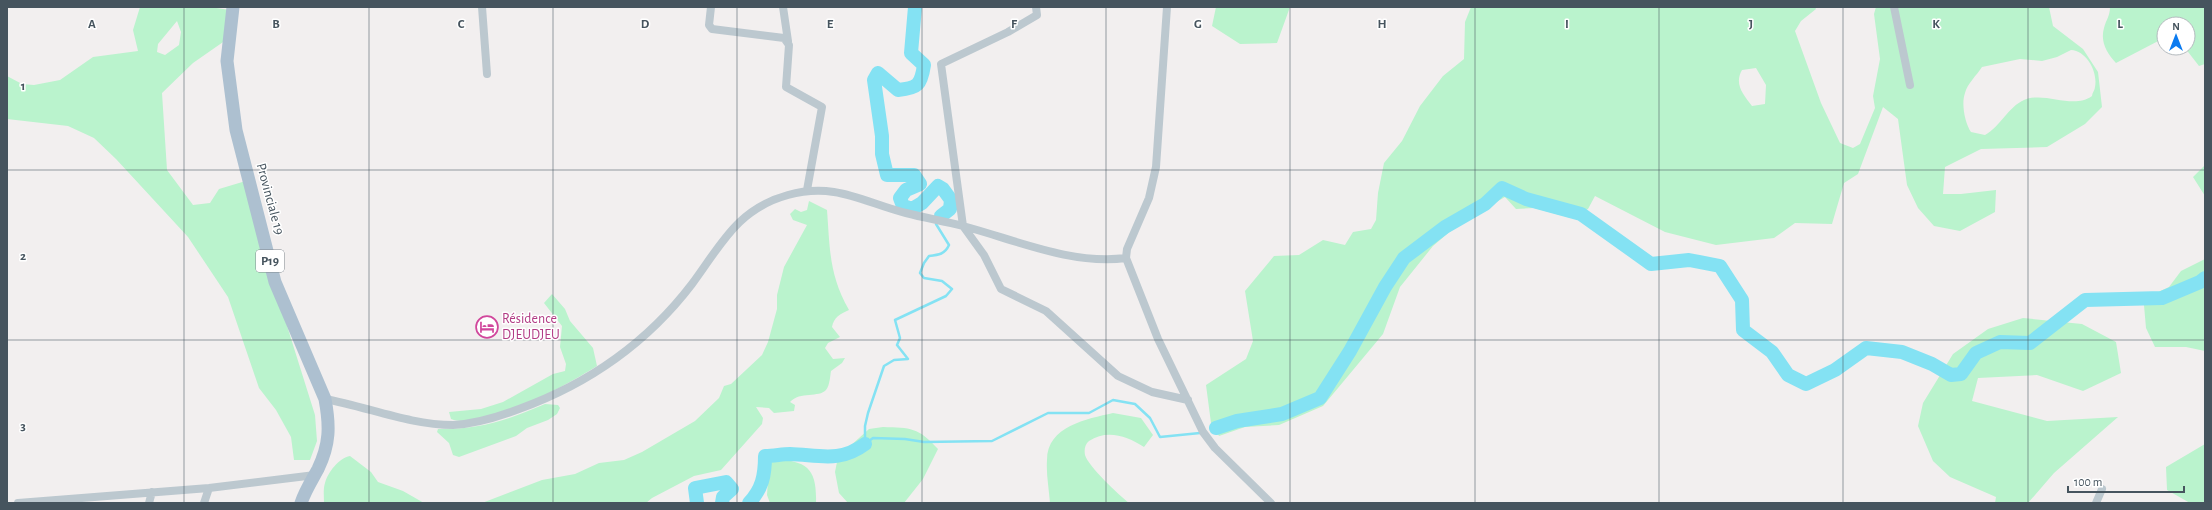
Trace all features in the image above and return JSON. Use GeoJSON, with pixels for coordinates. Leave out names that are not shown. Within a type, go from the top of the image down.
{"type":"FeatureCollection","features":[{"type":"Feature","properties":{"kind":"main road","name":"Provinciale 19"},"geometry":{"type":"LineString","coordinates":[[233,7],[227,61],[232,112],[275,282],[325,399],[330,432],[326,449],[301,503]]}},
{"type":"Feature","properties":{"kind":"street"},"geometry":{"type":"LineString","coordinates":[[482,7],[487,74]]}},
{"type":"Feature","properties":{"kind":"street"},"geometry":{"type":"LineString","coordinates":[[711,7],[708,25],[712,30],[784,38],[788,41]]}},
{"type":"Feature","properties":{"kind":"street"},"geometry":{"type":"LineString","coordinates":[[783,7],[788,41],[786,87],[822,108],[807,190]]}},
{"type":"Feature","properties":{"kind":"street"},"geometry":{"type":"LineString","coordinates":[[1036,7],[1037,15],[1008,32],[941,64],[963,226],[984,255],[1001,290],[1046,311],[1118,376],[1152,392],[1188,400]]}},
{"type":"Feature","properties":{"kind":"street"},"geometry":{"type":"LineString","coordinates":[[1167,7],[1156,167],[1149,198],[1127,249],[1126,258],[1158,339],[1203,432],[1216,448],[1270,503]]}},
{"type":"Feature","properties":{"kind":"street"},"geometry":{"type":"LineString","coordinates":[[1894,7],[1910,85]]}},
{"type":"Feature","properties":{"kind":"street"},"geometry":{"type":"LineString","coordinates":[[325,399],[390,415],[452,425],[482,422],[536,403],[596,373],[660,323],[691,285],[732,227],[743,218],[761,205],[786,195],[807,190],[842,192],[907,214],[963,226],[1058,253],[1092,259],[1126,258]]}},
{"type":"Feature","properties":{"kind":"street"},"geometry":{"type":"LineString","coordinates":[[18,503],[209,488],[314,475]]}},
{"type":"Feature","properties":{"kind":"street"},"geometry":{"type":"LineString","coordinates":[[204,503],[209,488]]}},
{"type":"Feature","properties":{"kind":"street"},"geometry":{"type":"LineString","coordinates":[[2096,503],[2102,489]]}},
{"type":"Feature","properties":{"kind":"street"},"geometry":{"type":"LineString","coordinates":[[149,503],[152,492]]}},
{"type":"Feature","properties":{"kind":"green space"},"geometry":{"type":"Polygon","coordinates":[[[140,7],[209,7],[230,10],[226,40],[193,63],[162,93],[167,170],[193,205],[210,203],[219,189],[249,180],[272,278],[315,415],[317,441],[310,460],[294,460],[291,437],[276,410],[259,388],[228,297],[188,237],[116,159],[94,138],[68,126],[7,119],[7,76],[22,84],[34,85],[60,80],[93,57],[138,51],[133,30],[140,7]],[[177,21],[158,44],[157,52],[165,55],[179,45],[181,32],[177,21]]]}},
{"type":"Feature","properties":{"kind":"green space"},"geometry":{"type":"Polygon","coordinates":[[[1216,7],[1290,7],[1277,43],[1240,44],[1212,26],[1216,7]]]}},
{"type":"Feature","properties":{"kind":"green space"},"geometry":{"type":"Polygon","coordinates":[[[1471,7],[1815,7],[1816,9],[1801,21],[1795,31],[1821,103],[1840,143],[1853,148],[1860,144],[1875,108],[1873,96],[1880,59],[1874,14],[1876,7],[2049,7],[2053,26],[2083,49],[2098,72],[2102,107],[2085,124],[2047,147],[1981,149],[1945,167],[1943,194],[1961,194],[1996,190],[1995,212],[1960,231],[1934,226],[1918,208],[1907,185],[1898,119],[1883,107],[1858,174],[1844,183],[1832,224],[1795,223],[1774,238],[1716,245],[1665,232],[1595,196],[1588,209],[1571,218],[1534,208],[1516,209],[1505,197],[1461,222],[1433,246],[1400,287],[1383,334],[1323,406],[1279,425],[1245,427],[1219,436],[1211,423],[1206,385],[1246,359],[1253,341],[1245,291],[1274,256],[1299,255],[1323,240],[1345,245],[1353,232],[1371,229],[1376,220],[1378,193],[1384,163],[1402,141],[1420,106],[1443,76],[1464,59],[1465,22],[1471,7]],[[2071,50],[2057,57],[2042,61],[2020,59],[1982,67],[1968,86],[1963,102],[1964,113],[1971,132],[1985,135],[1996,127],[2013,107],[2024,100],[2041,98],[2076,101],[2084,100],[2092,96],[2095,88],[2095,75],[2093,69],[2082,54],[2071,50]],[[1756,68],[1742,70],[1739,80],[1741,89],[1752,106],[1765,104],[1766,85],[1756,68]]]}},
{"type":"Feature","properties":{"kind":"green space"},"geometry":{"type":"Polygon","coordinates":[[[2110,7],[2205,7],[2205,64],[2199,66],[2191,56],[2196,56],[2196,16],[2156,16],[2156,42],[2116,63],[2107,51],[2103,38],[2104,28],[2110,7]]]}},
{"type":"Feature","properties":{"kind":"green space"},"geometry":{"type":"Polygon","coordinates":[[[2205,165],[2205,196],[2193,177],[2205,165]]]}},
{"type":"Feature","properties":{"kind":"green space"},"geometry":{"type":"Polygon","coordinates":[[[809,201],[827,210],[830,250],[834,273],[842,297],[849,310],[838,316],[832,327],[840,337],[828,343],[825,348],[833,359],[845,358],[842,363],[831,371],[826,390],[819,394],[804,395],[794,399],[790,402],[795,405],[794,411],[774,413],[769,408],[756,407],[763,418],[762,424],[721,470],[694,476],[652,498],[646,503],[482,503],[542,480],[575,474],[599,463],[624,460],[642,452],[695,421],[719,398],[724,386],[731,384],[762,355],[768,342],[777,309],[777,295],[784,267],[807,225],[793,220],[790,214],[795,209],[801,212],[807,210],[809,201]]]}},
{"type":"Feature","properties":{"kind":"green space"},"geometry":{"type":"Polygon","coordinates":[[[2205,259],[2205,351],[2186,347],[2155,347],[2146,328],[2143,294],[2156,293],[2169,287],[2181,271],[2205,259]]]}},
{"type":"Feature","properties":{"kind":"green space"},"geometry":{"type":"Polygon","coordinates":[[[552,294],[565,309],[570,321],[593,348],[597,366],[547,394],[504,413],[466,421],[451,419],[449,412],[481,409],[503,402],[553,374],[565,371],[566,364],[560,347],[562,326],[544,303],[552,294]]]}},
{"type":"Feature","properties":{"kind":"green space"},"geometry":{"type":"Polygon","coordinates":[[[2023,318],[2082,324],[2116,342],[2121,373],[2083,391],[2037,375],[1978,378],[1972,401],[2047,421],[2118,417],[2054,473],[2028,503],[1995,503],[1996,497],[1950,477],[1933,461],[1918,426],[1923,403],[1953,354],[1988,329],[2023,318]]]}},
{"type":"Feature","properties":{"kind":"green space"},"geometry":{"type":"Polygon","coordinates":[[[545,404],[558,405],[560,408],[557,414],[548,420],[527,428],[516,436],[459,457],[453,455],[449,443],[437,432],[438,429],[467,428],[493,423],[545,404]]]}},
{"type":"Feature","properties":{"kind":"green space"},"geometry":{"type":"Polygon","coordinates":[[[1113,413],[1141,418],[1153,435],[1144,447],[1117,435],[1103,435],[1096,437],[1089,441],[1086,445],[1085,455],[1087,460],[1111,487],[1129,503],[1050,503],[1047,460],[1049,448],[1054,439],[1070,426],[1092,418],[1113,413]]]}},
{"type":"Feature","properties":{"kind":"green space"},"geometry":{"type":"Polygon","coordinates":[[[883,427],[914,430],[925,436],[938,449],[923,479],[904,503],[848,503],[839,493],[835,472],[838,457],[869,429],[883,427]]]}},
{"type":"Feature","properties":{"kind":"green space"},"geometry":{"type":"Polygon","coordinates":[[[2205,444],[2205,503],[2190,503],[2167,490],[2166,467],[2205,444]]]}},
{"type":"Feature","properties":{"kind":"green space"},"geometry":{"type":"Polygon","coordinates":[[[350,456],[371,472],[378,482],[403,491],[424,503],[324,503],[324,485],[326,479],[334,466],[346,457],[350,456]]]}},
{"type":"Feature","properties":{"kind":"green space"},"geometry":{"type":"Polygon","coordinates":[[[774,459],[795,462],[808,469],[815,482],[816,503],[770,503],[767,495],[769,464],[774,459]]]}},
{"type":"Feature","properties":{"kind":"waterway"},"geometry":{"type":"LineString","coordinates":[[915,7],[911,53],[924,65],[920,81],[910,88],[898,90],[878,73],[874,80],[882,136],[882,154],[887,175],[914,175],[920,184],[906,190],[900,198],[903,206],[912,209],[922,203],[938,186],[943,189],[951,200],[950,209],[941,216]]}},
{"type":"Feature","properties":{"kind":"waterway"},"geometry":{"type":"LineString","coordinates":[[1216,428],[1237,421],[1282,414],[1320,398],[1350,351],[1385,287],[1404,258],[1445,227],[1485,204],[1502,188],[1526,199],[1581,214],[1651,264],[1689,260],[1720,266],[1742,300],[1743,330],[1772,352],[1788,375],[1806,384],[1835,370],[1866,348],[1902,352],[1932,364],[1951,375],[1961,374],[1976,353],[2000,342],[2030,343],[2085,300],[2162,298],[2200,282],[2205,278]]}},
{"type":"Feature","properties":{"kind":"waterway"},"geometry":{"type":"LineString","coordinates":[[865,443],[865,426],[868,413],[884,366],[894,360],[908,359],[897,345],[900,338],[895,320],[946,296],[952,289],[942,281],[924,278],[920,273],[929,256],[941,254],[949,245],[936,224]]}},
{"type":"Feature","properties":{"kind":"waterway"},"geometry":{"type":"LineString","coordinates":[[865,444],[873,438],[905,439],[924,442],[992,441],[1048,413],[1089,413],[1113,400],[1135,404],[1150,418],[1160,437],[1200,433]]}},
{"type":"Feature","properties":{"kind":"waterway"},"geometry":{"type":"LineString","coordinates":[[749,503],[757,493],[762,482],[765,456],[790,454],[838,456],[847,454],[865,444]]}},
{"type":"Feature","properties":{"kind":"waterway"},"geometry":{"type":"LineString","coordinates":[[697,503],[695,488],[726,482],[732,489],[723,497],[722,503]]}},
{"type":"Feature","properties":{"kind":"place","name":"Résidence DJEUDJEU"},"geometry":{"type":"Point","coordinates":[487,327]}}]}
